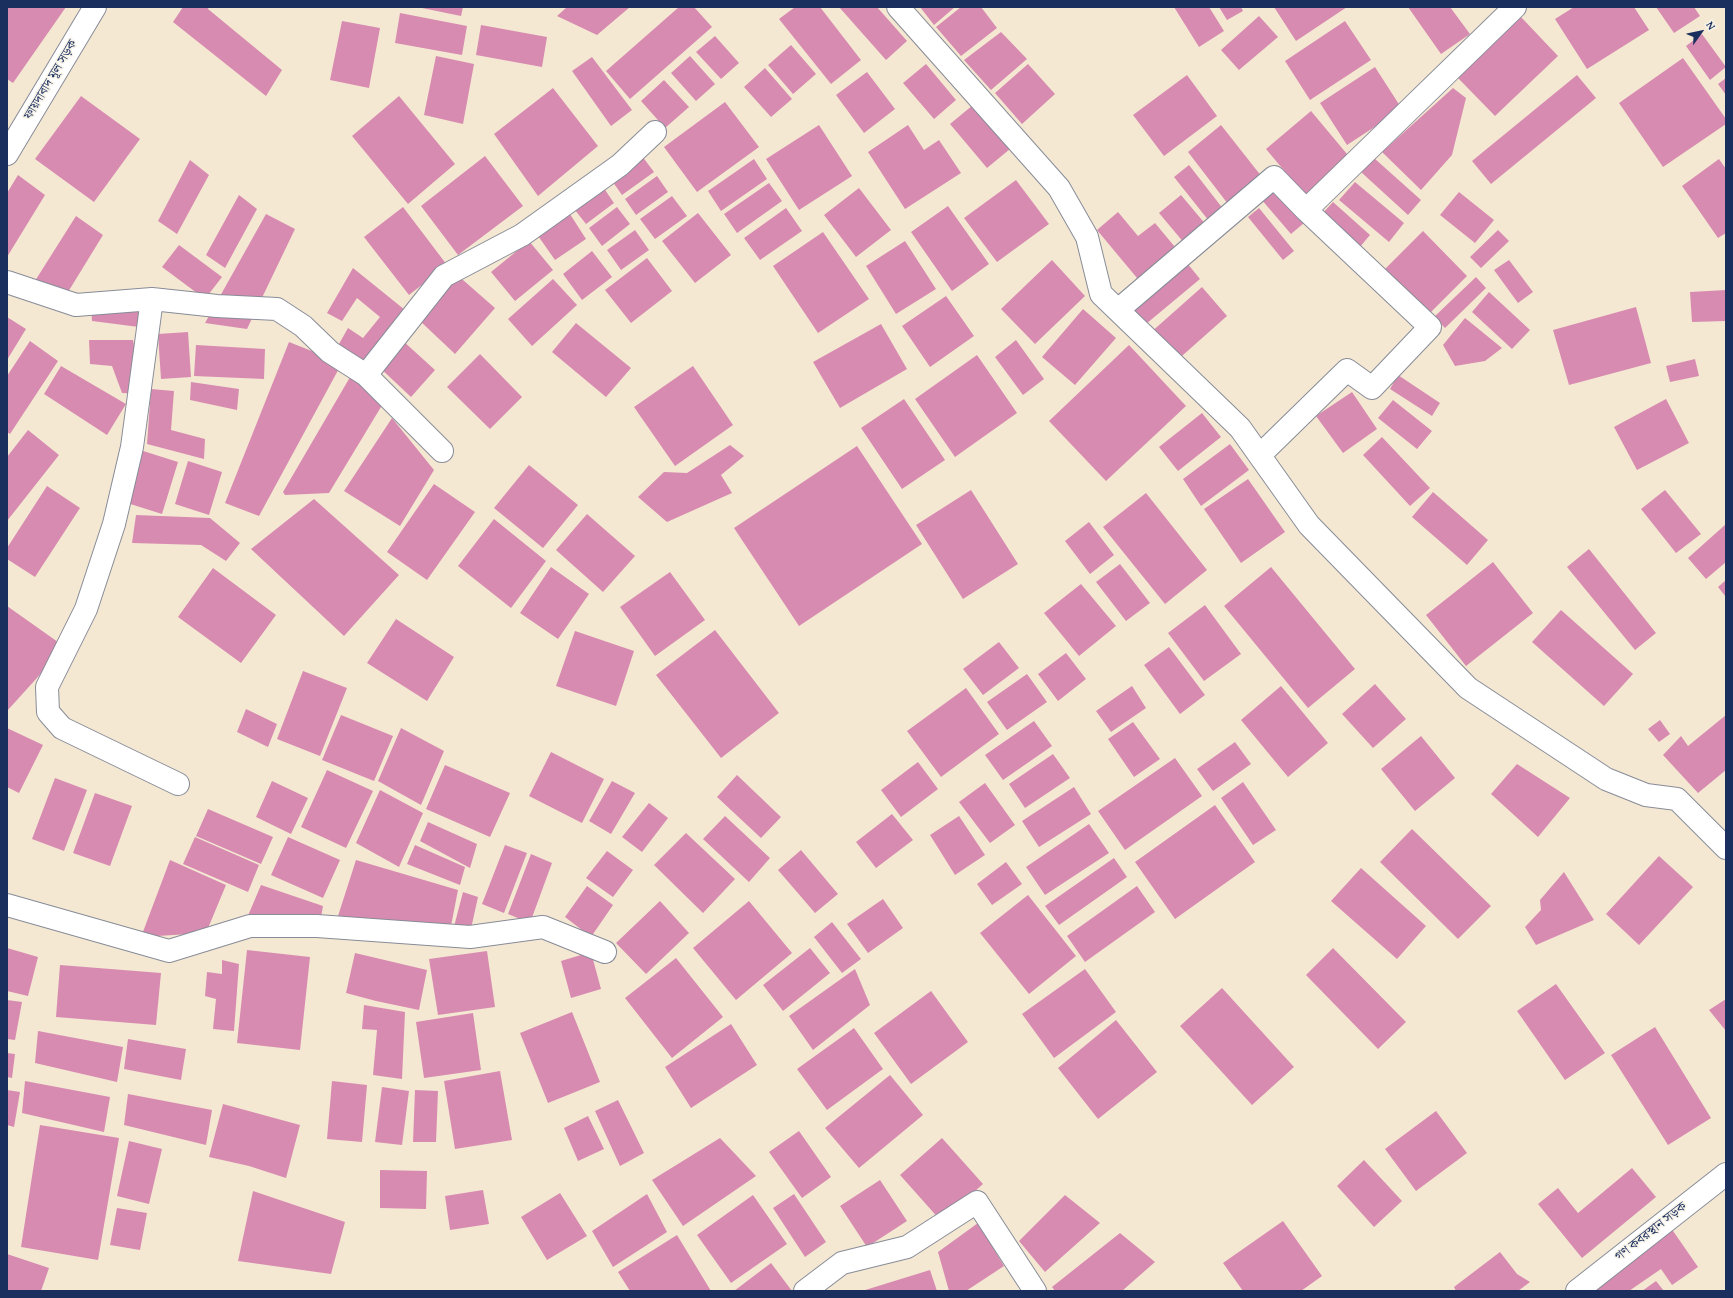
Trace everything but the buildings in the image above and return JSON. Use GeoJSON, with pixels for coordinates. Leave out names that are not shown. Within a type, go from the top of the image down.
{"type":"FeatureCollection","features":[{"type":"Feature","properties":{"kind":"street","name":"ফায়দাবাদ মূল সড়ক"},"geometry":{"type":"LineString","coordinates":[[7,154],[95,7]]}},
{"type":"Feature","properties":{"kind":"street"},"geometry":{"type":"LineString","coordinates":[[898,7],[1059,188],[1087,237],[1101,294],[1240,428],[1309,525],[1468,688],[1606,779],[1646,795],[1677,799],[1726,848]]}},
{"type":"Feature","properties":{"kind":"street"},"geometry":{"type":"LineString","coordinates":[[1306,210],[1515,7]]}},
{"type":"Feature","properties":{"kind":"street"},"geometry":{"type":"LineString","coordinates":[[366,375],[444,276],[522,235],[620,165],[655,132]]}},
{"type":"Feature","properties":{"kind":"street"},"geometry":{"type":"LineString","coordinates":[[1118,310],[1274,177],[1306,210],[1430,327],[1372,388],[1348,370],[1260,455]]}},
{"type":"Feature","properties":{"kind":"street"},"geometry":{"type":"LineString","coordinates":[[7,282],[76,305],[152,299],[217,306],[277,309],[302,326],[330,352],[366,375],[442,451]]}},
{"type":"Feature","properties":{"kind":"street"},"geometry":{"type":"LineString","coordinates":[[152,299],[132,447],[114,524],[86,609],[47,687],[48,712],[62,728],[178,784]]}},
{"type":"Feature","properties":{"kind":"street"},"geometry":{"type":"LineString","coordinates":[[7,904],[169,951],[250,926],[317,926],[470,937],[543,927],[605,952]]}},
{"type":"Feature","properties":{"kind":"street","name":"গণ কবরস্থান সড়ক"},"geometry":{"type":"LineString","coordinates":[[1577,1291],[1726,1174]]}},
{"type":"Feature","properties":{"kind":"street"},"geometry":{"type":"LineString","coordinates":[[805,1291],[842,1263],[907,1247],[977,1202],[1035,1291]]}}]}
